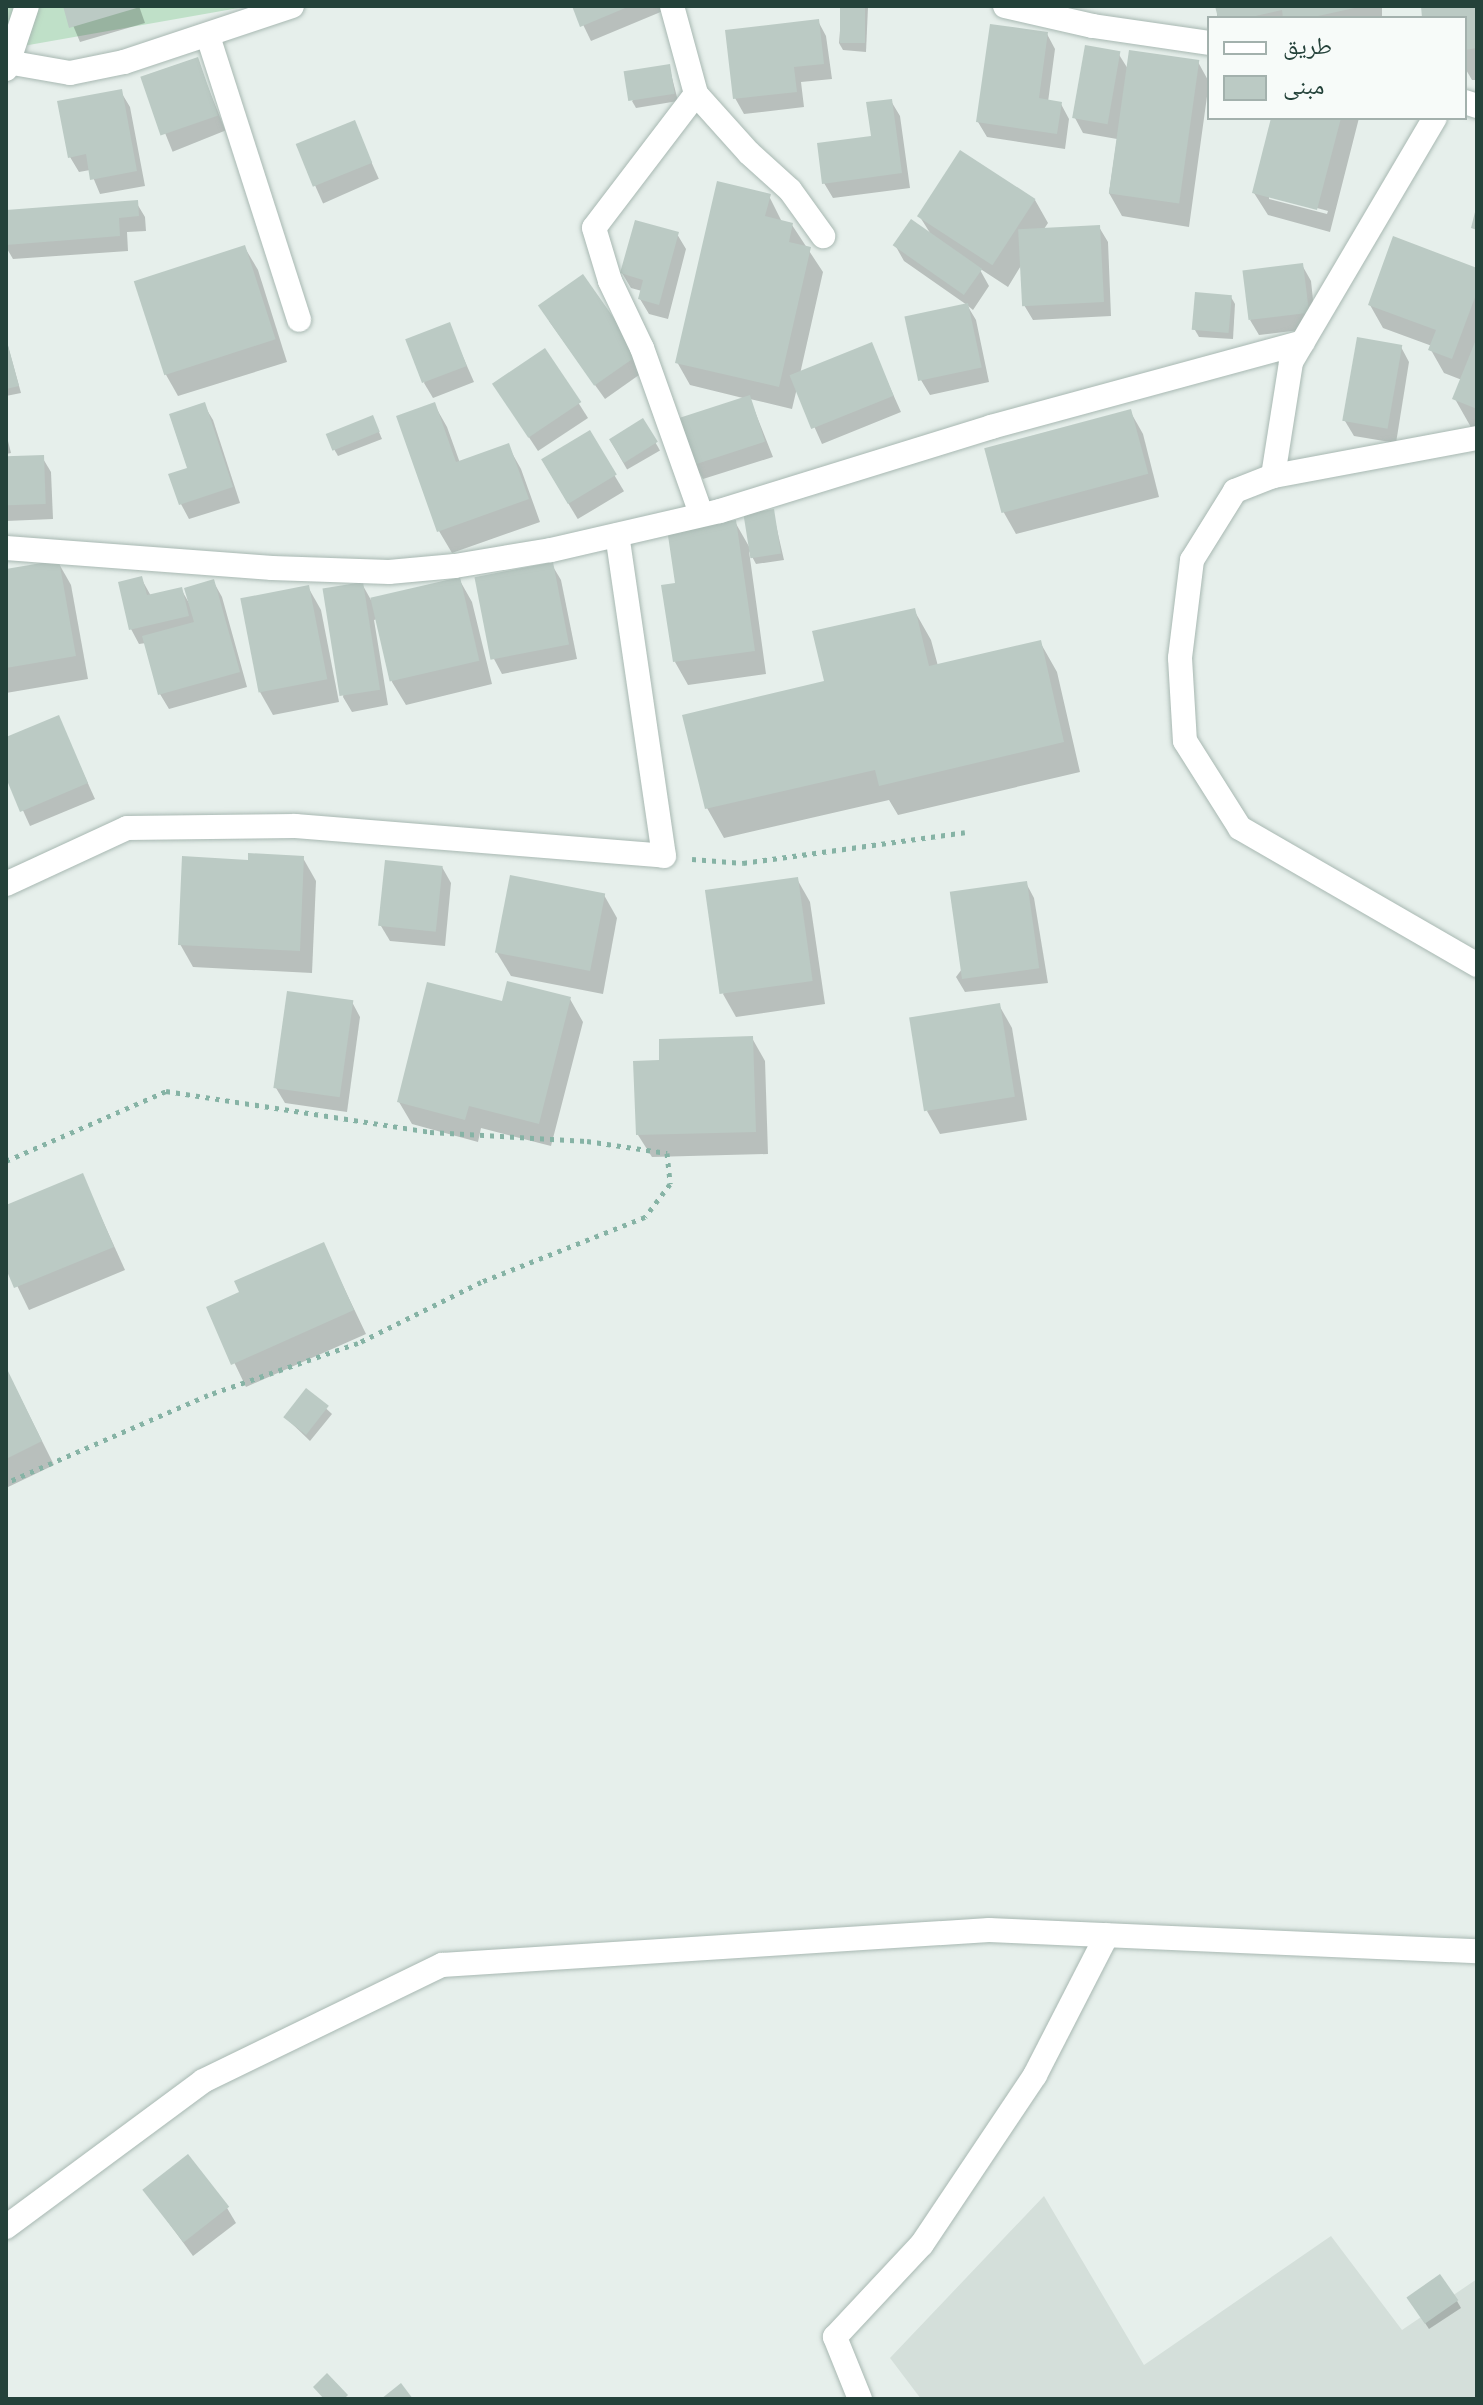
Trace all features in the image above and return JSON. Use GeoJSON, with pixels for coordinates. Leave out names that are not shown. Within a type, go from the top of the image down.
{"type":"FeatureCollection","features":[{"type":"Feature","properties":{"kind":"street"},"geometry":{"type":"LineString","coordinates":[[6,69],[27,6]]}},
{"type":"Feature","properties":{"kind":"street"},"geometry":{"type":"LineString","coordinates":[[7,62],[70,73],[124,62],[292,6]]}},
{"type":"Feature","properties":{"kind":"street"},"geometry":{"type":"LineString","coordinates":[[672,6],[696,94],[749,153],[790,190],[823,236]]}},
{"type":"Feature","properties":{"kind":"street"},"geometry":{"type":"LineString","coordinates":[[1005,6],[1093,26],[1207,43]]}},
{"type":"Feature","properties":{"kind":"street"},"geometry":{"type":"LineString","coordinates":[[208,36],[299,320]]}},
{"type":"Feature","properties":{"kind":"street"},"geometry":{"type":"LineString","coordinates":[[696,94],[594,228],[610,281],[642,348],[701,514]]}},
{"type":"Feature","properties":{"kind":"street"},"geometry":{"type":"LineString","coordinates":[[1273,476],[1291,362],[1434,120]]}},
{"type":"Feature","properties":{"kind":"street"},"geometry":{"type":"LineString","coordinates":[[6,548],[272,568],[389,572],[455,566],[617,535],[701,514],[991,427],[1303,342]]}},
{"type":"Feature","properties":{"kind":"street"},"geometry":{"type":"LineString","coordinates":[[1477,438],[1273,476],[1235,491],[1192,560],[1180,658],[1185,741],[1240,828],[1477,965]]}},
{"type":"Feature","properties":{"kind":"street"},"geometry":{"type":"LineString","coordinates":[[6,884],[127,828],[295,826],[664,856],[617,535]]}},
{"type":"Feature","properties":{"kind":"street"},"geometry":{"type":"LineString","coordinates":[[6,2227],[203,2081],[442,1965],[989,1930],[1477,1951]]}},
{"type":"Feature","properties":{"kind":"street"},"geometry":{"type":"LineString","coordinates":[[860,2399],[835,2337],[922,2244],[1035,2075],[1107,1935]]}},
{"type":"Feature","properties":{"kind":"path"},"geometry":{"type":"LineString","coordinates":[[664,856],[743,863],[965,832]]}},
{"type":"Feature","properties":{"kind":"path"},"geometry":{"type":"LineString","coordinates":[[6,1161],[166,1091],[430,1132],[587,1141],[667,1153],[670,1184],[645,1217],[481,1282],[358,1343],[208,1395],[6,1483]]}},
{"type":"Feature","properties":{"kind":"shaded area"},"geometry":{"type":"Polygon","coordinates":[[[1044,2196],[1144,2365],[1331,2236],[1402,2330],[1477,2279],[1477,2399],[921,2399],[890,2358],[1044,2196]]]}},
{"type":"Feature","properties":{"kind":"green space"},"geometry":{"type":"Polygon","coordinates":[[[6,6],[250,6],[6,49],[6,6]]]}},
{"type":"Feature","properties":{"kind":"building"},"geometry":{"type":"Polygon","coordinates":[[[63,6],[140,6],[140,7],[69,28],[63,6]]]}},
{"type":"Feature","properties":{"kind":"building"},"geometry":{"type":"Polygon","coordinates":[[[572,6],[630,6],[580,27],[572,6]]]}},
{"type":"Feature","properties":{"kind":"building"},"geometry":{"type":"Polygon","coordinates":[[[840,6],[865,6],[865,43],[840,43],[840,6]]]}},
{"type":"Feature","properties":{"kind":"building"},"geometry":{"type":"Polygon","coordinates":[[[1215,6],[1359,7],[1318,16],[1283,16],[1282,10],[1256,16],[1218,16],[1215,6]]]}},
{"type":"Feature","properties":{"kind":"building"},"geometry":{"type":"Polygon","coordinates":[[[1421,6],[1477,6],[1477,48],[1467,50],[1467,16],[1422,16],[1421,6]]]}},
{"type":"Feature","properties":{"kind":"building"},"geometry":{"type":"Polygon","coordinates":[[[819,19],[824,64],[794,67],[797,92],[733,99],[725,30],[819,19]]]}},
{"type":"Feature","properties":{"kind":"building"},"geometry":{"type":"Polygon","coordinates":[[[990,24],[1048,32],[1039,98],[1062,102],[1057,134],[976,122],[990,24]]]}},
{"type":"Feature","properties":{"kind":"building"},"geometry":{"type":"Polygon","coordinates":[[[1085,45],[1120,51],[1108,124],[1072,118],[1085,45]]]}},
{"type":"Feature","properties":{"kind":"building"},"geometry":{"type":"Polygon","coordinates":[[[1129,50],[1199,60],[1179,203],[1109,194],[1129,50]]]}},
{"type":"Feature","properties":{"kind":"building"},"geometry":{"type":"Polygon","coordinates":[[[198,57],[218,116],[161,135],[140,77],[198,57]]]}},
{"type":"Feature","properties":{"kind":"building"},"geometry":{"type":"Polygon","coordinates":[[[670,64],[675,94],[628,101],[624,71],[670,64]]]}},
{"type":"Feature","properties":{"kind":"building"},"geometry":{"type":"Polygon","coordinates":[[[122,89],[137,171],[90,180],[86,154],[68,158],[57,101],[122,89]]]}},
{"type":"Feature","properties":{"kind":"building"},"geometry":{"type":"Polygon","coordinates":[[[892,99],[902,173],[822,184],[817,143],[871,136],[866,102],[892,99]]]}},
{"type":"Feature","properties":{"kind":"building"},"geometry":{"type":"Polygon","coordinates":[[[355,120],[372,163],[313,187],[296,144],[355,120]]]}},
{"type":"Feature","properties":{"kind":"building"},"geometry":{"type":"Polygon","coordinates":[[[1270,120],[1340,120],[1317,210],[1252,193],[1270,120]]]}},
{"type":"Feature","properties":{"kind":"building"},"geometry":{"type":"Polygon","coordinates":[[[960,150],[1035,199],[992,265],[917,216],[960,150]]]}},
{"type":"Feature","properties":{"kind":"building"},"geometry":{"type":"Polygon","coordinates":[[[717,181],[771,194],[765,216],[793,223],[789,242],[811,247],[779,387],[675,363],[717,181]]]}},
{"type":"Feature","properties":{"kind":"building"},"geometry":{"type":"Polygon","coordinates":[[[138,200],[139,216],[119,218],[120,236],[6,245],[6,210],[138,200]]]}},
{"type":"Feature","properties":{"kind":"building"},"geometry":{"type":"Polygon","coordinates":[[[1477,208],[1477,230],[1471,228],[1477,208]]]}},
{"type":"Feature","properties":{"kind":"building"},"geometry":{"type":"Polygon","coordinates":[[[911,219],[982,269],[964,295],[893,245],[911,219]]]}},
{"type":"Feature","properties":{"kind":"building"},"geometry":{"type":"Polygon","coordinates":[[[635,220],[679,232],[659,305],[638,299],[643,280],[620,273],[635,220]]]}},
{"type":"Feature","properties":{"kind":"building"},"geometry":{"type":"Polygon","coordinates":[[[1100,225],[1104,302],[1022,306],[1018,229],[1100,225]]]}},
{"type":"Feature","properties":{"kind":"building"},"geometry":{"type":"Polygon","coordinates":[[[1393,236],[1477,268],[1477,292],[1452,359],[1428,350],[1436,330],[1368,305],[1393,236]]]}},
{"type":"Feature","properties":{"kind":"building"},"geometry":{"type":"Polygon","coordinates":[[[245,245],[276,339],[164,375],[134,281],[245,245]]]}},
{"type":"Feature","properties":{"kind":"building"},"geometry":{"type":"Polygon","coordinates":[[[1303,263],[1309,313],[1249,320],[1242,270],[1303,263]]]}},
{"type":"Feature","properties":{"kind":"building"},"geometry":{"type":"Polygon","coordinates":[[[583,274],[639,354],[594,386],[538,306],[583,274]]]}},
{"type":"Feature","properties":{"kind":"building"},"geometry":{"type":"Polygon","coordinates":[[[1195,292],[1232,295],[1229,333],[1192,330],[1195,292]]]}},
{"type":"Feature","properties":{"kind":"building"},"geometry":{"type":"Polygon","coordinates":[[[968,303],[982,368],[918,381],[904,317],[968,303]]]}},
{"type":"Feature","properties":{"kind":"building"},"geometry":{"type":"Polygon","coordinates":[[[450,322],[467,366],[422,383],[405,339],[450,322]]]}},
{"type":"Feature","properties":{"kind":"building"},"geometry":{"type":"Polygon","coordinates":[[[1357,337],[1402,345],[1388,429],[1342,421],[1357,337]]]}},
{"type":"Feature","properties":{"kind":"building"},"geometry":{"type":"Polygon","coordinates":[[[1477,337],[1477,409],[1452,399],[1477,337]]]}},
{"type":"Feature","properties":{"kind":"building"},"geometry":{"type":"Polygon","coordinates":[[[6,338],[19,386],[6,389],[6,338]]]}},
{"type":"Feature","properties":{"kind":"building"},"geometry":{"type":"Polygon","coordinates":[[[872,342],[894,396],[811,429],[789,375],[872,342]]]}},
{"type":"Feature","properties":{"kind":"building"},"geometry":{"type":"Polygon","coordinates":[[[545,348],[581,402],[528,438],[492,384],[545,348]]]}},
{"type":"Feature","properties":{"kind":"building"},"geometry":{"type":"Polygon","coordinates":[[[750,395],[765,442],[692,465],[677,419],[750,395]]]}},
{"type":"Feature","properties":{"kind":"building"},"geometry":{"type":"Polygon","coordinates":[[[205,402],[233,487],[179,505],[168,474],[187,468],[169,414],[205,402]]]}},
{"type":"Feature","properties":{"kind":"building"},"geometry":{"type":"Polygon","coordinates":[[[435,402],[456,462],[509,443],[529,499],[437,532],[396,416],[435,402]]]}},
{"type":"Feature","properties":{"kind":"building"},"geometry":{"type":"Polygon","coordinates":[[[1131,409],[1148,474],[1002,513],[984,448],[1131,409]]]}},
{"type":"Feature","properties":{"kind":"building"},"geometry":{"type":"Polygon","coordinates":[[[373,415],[380,432],[332,451],[326,434],[373,415]]]}},
{"type":"Feature","properties":{"kind":"building"},"geometry":{"type":"Polygon","coordinates":[[[643,418],[658,442],[624,463],[609,439],[643,418]]]}},
{"type":"Feature","properties":{"kind":"building"},"geometry":{"type":"Polygon","coordinates":[[[590,430],[617,475],[568,504],[541,459],[590,430]]]}},
{"type":"Feature","properties":{"kind":"building"},"geometry":{"type":"Polygon","coordinates":[[[44,455],[46,504],[8,505],[6,456],[44,455]]]}},
{"type":"Feature","properties":{"kind":"building"},"geometry":{"type":"Polygon","coordinates":[[[774,509],[781,553],[750,558],[743,514],[774,509]]]}},
{"type":"Feature","properties":{"kind":"building"},"geometry":{"type":"Polygon","coordinates":[[[736,520],[755,651],[673,662],[661,585],[675,583],[667,529],[736,520]]]}},
{"type":"Feature","properties":{"kind":"building"},"geometry":{"type":"Polygon","coordinates":[[[59,560],[76,656],[6,668],[6,569],[59,560]]]}},
{"type":"Feature","properties":{"kind":"building"},"geometry":{"type":"Polygon","coordinates":[[[553,562],[569,644],[490,660],[474,577],[553,562]]]}},
{"type":"Feature","properties":{"kind":"building"},"geometry":{"type":"Polygon","coordinates":[[[142,576],[147,595],[182,587],[189,616],[129,630],[118,582],[142,576]]]}},
{"type":"Feature","properties":{"kind":"building"},"geometry":{"type":"Polygon","coordinates":[[[460,577],[479,661],[390,681],[370,598],[460,577]]]}},
{"type":"Feature","properties":{"kind":"building"},"geometry":{"type":"Polygon","coordinates":[[[214,579],[240,672],[158,695],[142,636],[194,622],[184,588],[214,579]]]}},
{"type":"Feature","properties":{"kind":"building"},"geometry":{"type":"Polygon","coordinates":[[[363,582],[380,690],[340,696],[323,588],[363,582]]]}},
{"type":"Feature","properties":{"kind":"building"},"geometry":{"type":"Polygon","coordinates":[[[309,585],[327,679],[259,693],[240,598],[309,585]]]}},
{"type":"Feature","properties":{"kind":"building"},"geometry":{"type":"Polygon","coordinates":[[[915,608],[929,666],[1041,640],[1064,742],[879,786],[875,770],[705,809],[682,715],[824,681],[812,631],[915,608]]]}},
{"type":"Feature","properties":{"kind":"building"},"geometry":{"type":"Polygon","coordinates":[[[59,715],[88,783],[20,812],[6,778],[6,737],[59,715]]]}},
{"type":"Feature","properties":{"kind":"building"},"geometry":{"type":"Polygon","coordinates":[[[248,853],[304,856],[300,951],[178,945],[182,856],[248,860],[248,853]]]}},
{"type":"Feature","properties":{"kind":"building"},"geometry":{"type":"Polygon","coordinates":[[[385,860],[443,866],[436,932],[378,926],[385,860]]]}},
{"type":"Feature","properties":{"kind":"building"},"geometry":{"type":"Polygon","coordinates":[[[510,875],[605,894],[590,971],[495,953],[510,875]]]}},
{"type":"Feature","properties":{"kind":"building"},"geometry":{"type":"Polygon","coordinates":[[[798,877],[813,981],[720,994],[705,890],[798,877]]]}},
{"type":"Feature","properties":{"kind":"building"},"geometry":{"type":"Polygon","coordinates":[[[1027,881],[1039,968],[962,979],[950,892],[1027,881]]]}},
{"type":"Feature","properties":{"kind":"building"},"geometry":{"type":"Polygon","coordinates":[[[507,981],[571,997],[539,1124],[469,1106],[465,1120],[397,1102],[427,982],[502,1001],[507,981]]]}},
{"type":"Feature","properties":{"kind":"building"},"geometry":{"type":"Polygon","coordinates":[[[287,991],[353,1000],[340,1097],[273,1088],[287,991]]]}},
{"type":"Feature","properties":{"kind":"building"},"geometry":{"type":"Polygon","coordinates":[[[1000,1003],[1015,1097],[924,1111],[909,1017],[1000,1003]]]}},
{"type":"Feature","properties":{"kind":"building"},"geometry":{"type":"Polygon","coordinates":[[[753,1036],[756,1132],[636,1135],[633,1061],[659,1060],[659,1039],[753,1036]]]}},
{"type":"Feature","properties":{"kind":"building"},"geometry":{"type":"Polygon","coordinates":[[[83,1173],[114,1247],[14,1288],[6,1269],[6,1205],[83,1173]]]}},
{"type":"Feature","properties":{"kind":"building"},"geometry":{"type":"Polygon","coordinates":[[[324,1242],[354,1310],[231,1365],[206,1307],[239,1292],[234,1281],[324,1242]]]}},
{"type":"Feature","properties":{"kind":"building"},"geometry":{"type":"Polygon","coordinates":[[[6,1367],[42,1441],[6,1459],[6,1367]]]}},
{"type":"Feature","properties":{"kind":"building"},"geometry":{"type":"Polygon","coordinates":[[[306,1388],[329,1406],[306,1435],[283,1417],[306,1388]]]}},
{"type":"Feature","properties":{"kind":"building"},"geometry":{"type":"Polygon","coordinates":[[[188,2154],[229,2207],[184,2243],[142,2190],[188,2154]]]}},
{"type":"Feature","properties":{"kind":"building"},"geometry":{"type":"Polygon","coordinates":[[[1440,2274],[1458,2300],[1425,2324],[1406,2298],[1440,2274]]]}},
{"type":"Feature","properties":{"kind":"building"},"geometry":{"type":"Polygon","coordinates":[[[327,2373],[348,2395],[344,2399],[324,2399],[313,2387],[327,2373]]]}},
{"type":"Feature","properties":{"kind":"building"},"geometry":{"type":"Polygon","coordinates":[[[401,2383],[413,2399],[381,2399],[401,2383]]]}}]}
